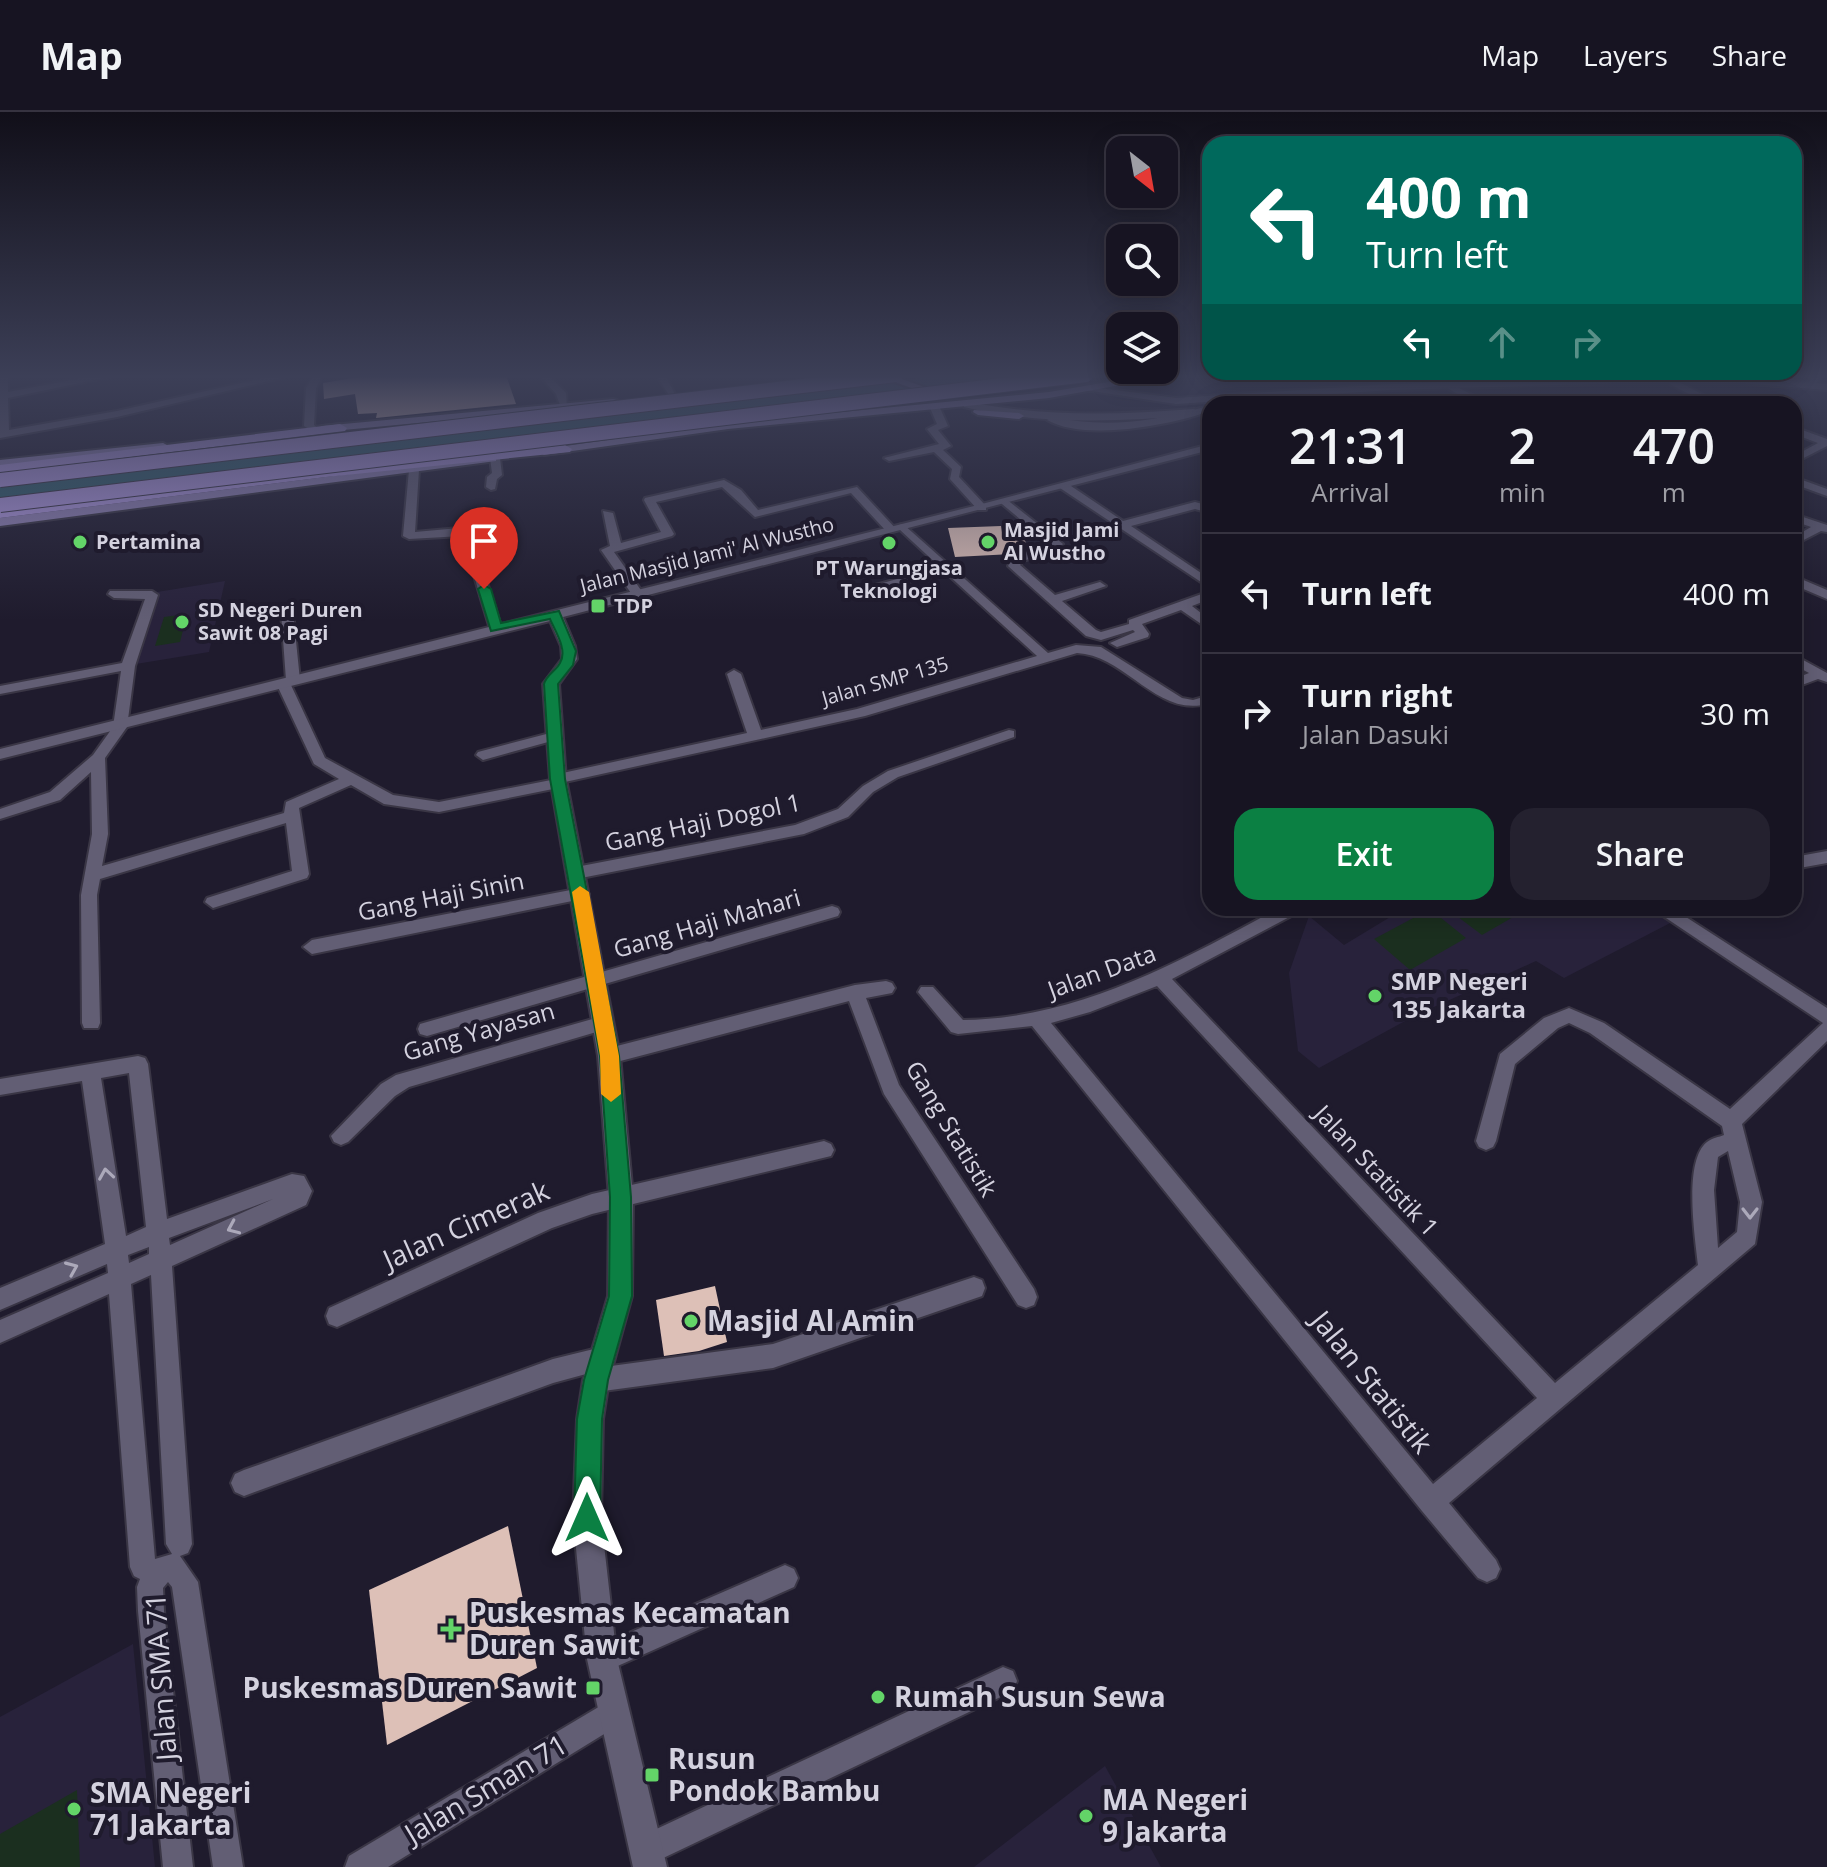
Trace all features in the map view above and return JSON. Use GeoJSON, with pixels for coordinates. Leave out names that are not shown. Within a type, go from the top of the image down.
{"type":"FeatureCollection","features":[{"type":"Feature","properties":{"kind":"highway"},"geometry":{"type":"LineString","coordinates":[[0,469],[102,457]]}},
{"type":"Feature","properties":{"kind":"highway"},"geometry":{"type":"LineString","coordinates":[[0,480],[203,457]]}},
{"type":"Feature","properties":{"kind":"highway"},"geometry":{"type":"LineString","coordinates":[[0,505],[424,457]]}},
{"type":"Feature","properties":{"kind":"highway"},"geometry":{"type":"LineString","coordinates":[[0,514],[468,457]]}},
{"type":"Feature","properties":{"kind":"main road"},"geometry":{"type":"LineString","coordinates":[[0,463],[58,457]]}},
{"type":"Feature","properties":{"kind":"main road"},"geometry":{"type":"LineString","coordinates":[[0,522],[504,457]]}},
{"type":"Feature","properties":{"kind":"street"},"geometry":{"type":"LineString","coordinates":[[889,458],[894,457]]}},
{"type":"Feature","properties":{"kind":"street"},"geometry":{"type":"LineString","coordinates":[[945,457],[957,469],[954,477],[982,508]]}},
{"type":"Feature","properties":{"kind":"street","name":"Jalan Masjid Jami' Al Wustho"},"geometry":{"type":"LineString","coordinates":[[0,754],[120,727],[1173,457]]}},
{"type":"Feature","properties":{"kind":"street"},"geometry":{"type":"LineString","coordinates":[[491,487],[492,477],[497,475],[495,458]]}},
{"type":"Feature","properties":{"kind":"street"},"geometry":{"type":"LineString","coordinates":[[414,470],[409,536],[459,531],[467,534],[496,629]]}},
{"type":"Feature","properties":{"kind":"street"},"geometry":{"type":"LineString","coordinates":[[637,593],[607,550],[615,544],[668,534],[649,500],[724,483],[737,492],[755,514],[853,489],[1044,656]]}},
{"type":"Feature","properties":{"kind":"street"},"geometry":{"type":"LineString","coordinates":[[1802,484],[1827,497]]}},
{"type":"Feature","properties":{"kind":"street"},"geometry":{"type":"LineString","coordinates":[[1064,486],[1202,579]]}},
{"type":"Feature","properties":{"kind":"street"},"geometry":{"type":"LineString","coordinates":[[1006,502],[1057,544],[1013,562],[1052,600],[1095,635],[1128,628]]}},
{"type":"Feature","properties":{"kind":"street"},"geometry":{"type":"LineString","coordinates":[[1120,525],[1197,504],[1202,506]]}},
{"type":"Feature","properties":{"kind":"street"},"geometry":{"type":"LineString","coordinates":[[607,513],[615,544]]}},
{"type":"Feature","properties":{"kind":"street"},"geometry":{"type":"LineString","coordinates":[[1802,520],[1824,528]]}},
{"type":"Feature","properties":{"kind":"street"},"geometry":{"type":"LineString","coordinates":[[1802,538],[1824,528]]}},
{"type":"Feature","properties":{"kind":"street"},"geometry":{"type":"LineString","coordinates":[[876,589],[948,569]]}},
{"type":"Feature","properties":{"kind":"street"},"geometry":{"type":"LineString","coordinates":[[1802,584],[1827,595]]}},
{"type":"Feature","properties":{"kind":"street"},"geometry":{"type":"LineString","coordinates":[[1052,600],[1100,586]]}},
{"type":"Feature","properties":{"kind":"street"},"geometry":{"type":"LineString","coordinates":[[1802,592],[1827,603]]}},
{"type":"Feature","properties":{"kind":"street"},"geometry":{"type":"LineString","coordinates":[[0,814],[55,796],[98,758],[120,727],[128,666],[152,595],[114,594]]}},
{"type":"Feature","properties":{"kind":"street"},"geometry":{"type":"LineString","coordinates":[[1202,598],[1184,606],[1202,620]]}},
{"type":"Feature","properties":{"kind":"street","name":"Jalan SMP 135"},"geometry":{"type":"LineString","coordinates":[[287,612],[288,682],[319,761],[389,800],[439,807],[860,713],[1044,656],[1076,649],[1096,650],[1143,634],[1134,623],[1184,606]]}},
{"type":"Feature","properties":{"kind":"street"},"geometry":{"type":"LineString","coordinates":[[554,614],[570,651],[567,665],[553,676],[551,684],[558,781],[609,1056],[621,1197],[620,1296],[599,1369],[590,1419],[587,1518],[602,1659],[648,1859],[1003,1681]]}},
{"type":"Feature","properties":{"kind":"street"},"geometry":{"type":"LineString","coordinates":[[1096,650],[1178,701],[1194,704],[1202,702]]}},
{"type":"Feature","properties":{"kind":"street"},"geometry":{"type":"LineString","coordinates":[[1802,664],[1823,676]]}},
{"type":"Feature","properties":{"kind":"street"},"geometry":{"type":"LineString","coordinates":[[0,690],[128,666]]}},
{"type":"Feature","properties":{"kind":"street"},"geometry":{"type":"LineString","coordinates":[[734,674],[755,735]]}},
{"type":"Feature","properties":{"kind":"street"},"geometry":{"type":"LineString","coordinates":[[1802,682],[1823,676]]}},
{"type":"Feature","properties":{"kind":"street","name":"Gang Haji Dogol 1"},"geometry":{"type":"LineString","coordinates":[[578,883],[813,825],[843,813],[868,789],[893,774],[1009,734]]}},
{"type":"Feature","properties":{"kind":"street"},"geometry":{"type":"LineString","coordinates":[[483,755],[554,736]]}},
{"type":"Feature","properties":{"kind":"street"},"geometry":{"type":"LineString","coordinates":[[91,1023],[89,895],[100,834],[98,758]]}},
{"type":"Feature","properties":{"kind":"street"},"geometry":{"type":"LineString","coordinates":[[213,902],[301,874],[293,804],[349,780]]}},
{"type":"Feature","properties":{"kind":"street"},"geometry":{"type":"LineString","coordinates":[[93,875],[292,816]]}},
{"type":"Feature","properties":{"kind":"street"},"geometry":{"type":"LineString","coordinates":[[1802,862],[1827,857]]}},
{"type":"Feature","properties":{"kind":"street","name":"Gang Haji Sinin"},"geometry":{"type":"LineString","coordinates":[[312,947],[578,883]]}},
{"type":"Feature","properties":{"kind":"street","name":"Gang Haji Mahari"},"geometry":{"type":"LineString","coordinates":[[427,1029],[832,912]]}},
{"type":"Feature","properties":{"kind":"street","name":"Jalan Data"},"geometry":{"type":"LineString","coordinates":[[927,992],[958,1027],[1038,1020],[1088,1007],[1161,979],[1278,916]]}},
{"type":"Feature","properties":{"kind":"street"},"geometry":{"type":"LineString","coordinates":[[1671,916],[1827,1017]]}},
{"type":"Feature","properties":{"kind":"street","name":"Jalan Statistik 1"},"geometry":{"type":"LineString","coordinates":[[1161,979],[1553,1398]]}},
{"type":"Feature","properties":{"kind":"street"},"geometry":{"type":"LineString","coordinates":[[609,1056],[855,992],[886,988]]}},
{"type":"Feature","properties":{"kind":"street","name":"Gang Statistik"},"geometry":{"type":"LineString","coordinates":[[855,992],[891,1088],[1026,1297]]}},
{"type":"Feature","properties":{"kind":"street"},"geometry":{"type":"LineString","coordinates":[[1431,1502],[1747,1237],[1751,1222],[1745,1169],[1732,1131],[1597,1028],[1569,1015],[1551,1023],[1507,1060],[1486,1141]]}},
{"type":"Feature","properties":{"kind":"street","name":"Jalan Statistik"},"geometry":{"type":"LineString","coordinates":[[1038,1020],[1487,1569]]}},
{"type":"Feature","properties":{"kind":"street","name":"Gang Yayasan"},"geometry":{"type":"LineString","coordinates":[[341,1136],[388,1090],[403,1081],[603,1023]]}},
{"type":"Feature","properties":{"kind":"street"},"geometry":{"type":"LineString","coordinates":[[1709,1269],[1705,1223],[1706,1161],[1711,1151],[1827,1029]]}},
{"type":"Feature","properties":{"kind":"street"},"geometry":{"type":"LineString","coordinates":[[0,1087],[138,1064],[161,1261],[179,1544]]}},
{"type":"Feature","properties":{"kind":"street","name":"Jalan SMA 71"},"geometry":{"type":"LineString","coordinates":[[91,1074],[117,1250],[143,1567]]}},
{"type":"Feature","properties":{"kind":"street","name":"Jalan Cimerak"},"geometry":{"type":"LineString","coordinates":[[337,1316],[546,1220],[621,1197],[824,1150]]}},
{"type":"Feature","properties":{"kind":"street"},"geometry":{"type":"LineString","coordinates":[[0,1299],[157,1233],[292,1183],[297,1183],[302,1191],[299,1198],[0,1332]]}},
{"type":"Feature","properties":{"kind":"street"},"geometry":{"type":"LineString","coordinates":[[244,1483],[553,1371],[773,1356],[974,1288]]}},
{"type":"Feature","properties":{"kind":"street","name":"Jalan SMA 71"},"geometry":{"type":"LineString","coordinates":[[178,1867],[150,1587],[158,1571],[174,1567],[185,1582],[228,1867]]}},
{"type":"Feature","properties":{"kind":"street"},"geometry":{"type":"LineString","coordinates":[[602,1659],[785,1578]]}},
{"type":"Feature","properties":{"kind":"street","name":"Jalan Sman 71"},"geometry":{"type":"LineString","coordinates":[[360,1867],[612,1713]]}},
{"type":"Feature","properties":{"kind":"shaded area","name":"SD Negeri Duren Sawit 08 Pagi"},"geometry":{"type":"Polygon","coordinates":[[[225,581],[209,652],[136,664],[157,592],[225,581]]]}},
{"type":"Feature","properties":{"kind":"shaded area","name":"SMP Negeri 135 Jakarta"},"geometry":{"type":"Polygon","coordinates":[[[1309,916],[1344,945],[1392,916],[1665,916],[1674,921],[1564,978],[1536,961],[1416,1015],[1319,1068],[1298,1051],[1289,973],[1309,916]]]}},
{"type":"Feature","properties":{"kind":"shaded area","name":"SMA Negeri 71 Jakarta"},"geometry":{"type":"Polygon","coordinates":[[[133,1644],[155,1867],[0,1867],[0,1717],[133,1644]]]}},
{"type":"Feature","properties":{"kind":"shaded area","name":"MA Negeri 9 Jakarta"},"geometry":{"type":"Polygon","coordinates":[[[1105,1766],[1161,1867],[974,1867],[1105,1766]]]}},
{"type":"Feature","properties":{"kind":"green space"},"geometry":{"type":"Polygon","coordinates":[[[187,614],[180,642],[155,646],[164,617],[187,614]]]}},
{"type":"Feature","properties":{"kind":"green space"},"geometry":{"type":"Polygon","coordinates":[[[1417,916],[1439,916],[1466,938],[1410,970],[1374,939],[1417,916]]]}},
{"type":"Feature","properties":{"kind":"green space"},"geometry":{"type":"Polygon","coordinates":[[[1457,916],[1515,916],[1482,935],[1457,916]]]}},
{"type":"Feature","properties":{"kind":"green space"},"geometry":{"type":"Polygon","coordinates":[[[77,1790],[80,1867],[0,1867],[0,1834],[77,1790]]]}},
{"type":"Feature","properties":{"kind":"water"},"geometry":{"type":"Polygon","coordinates":[[[249,457],[402,457],[0,505],[0,486],[249,457]]]}},
{"type":"Feature","properties":{"kind":"building","name":"Masjid Jami Al Wustho"},"geometry":{"type":"Polygon","coordinates":[[[1001,526],[1002,532],[1023,531],[1027,549],[1012,554],[955,557],[948,528],[1001,526]]]}},
{"type":"Feature","properties":{"kind":"building","name":"Masjid Al Amin"},"geometry":{"type":"Polygon","coordinates":[[[715,1286],[727,1342],[699,1351],[664,1356],[656,1300],[715,1286]]]}},
{"type":"Feature","properties":{"kind":"building","name":"Puskesmas Kecamatan Duren Sawit"},"geometry":{"type":"Polygon","coordinates":[[[508,1526],[537,1668],[387,1745],[369,1590],[508,1526]]]}},
{"type":"Feature","properties":{"kind":"slow traffic"},"geometry":{"type":"LineString","coordinates":[[580,892],[609,1056],[611,1094]]}},
{"type":"Feature","properties":{"kind":"place","name":"Pertamina"},"geometry":{"type":"Point","coordinates":[80,542]}},
{"type":"Feature","properties":{"kind":"place","name":"Masjid Jami Al Wustho"},"geometry":{"type":"Point","coordinates":[988,542]}},
{"type":"Feature","properties":{"kind":"place","name":"PT Warungjasa Teknologi"},"geometry":{"type":"Point","coordinates":[889,543]}},
{"type":"Feature","properties":{"kind":"place","name":"TDP"},"geometry":{"type":"Point","coordinates":[598,606]}},
{"type":"Feature","properties":{"kind":"place","name":"SD Negeri Duren Sawit 08 Pagi"},"geometry":{"type":"Point","coordinates":[182,622]}},
{"type":"Feature","properties":{"kind":"place","name":"SMP Negeri 135 Jakarta"},"geometry":{"type":"Point","coordinates":[1375,996]}},
{"type":"Feature","properties":{"kind":"place","name":"Masjid Al Amin"},"geometry":{"type":"Point","coordinates":[691,1321]}},
{"type":"Feature","properties":{"kind":"place","name":"Puskesmas Kecamatan Duren Sawit"},"geometry":{"type":"Point","coordinates":[451,1629]}},
{"type":"Feature","properties":{"kind":"place","name":"Puskesmas Duren Sawit"},"geometry":{"type":"Point","coordinates":[593,1688]}},
{"type":"Feature","properties":{"kind":"place","name":"Rumah Susun Sewa"},"geometry":{"type":"Point","coordinates":[878,1697]}},
{"type":"Feature","properties":{"kind":"place","name":"Rusun Pondok Bambu"},"geometry":{"type":"Point","coordinates":[652,1775]}},
{"type":"Feature","properties":{"kind":"place","name":"SMA Negeri 71 Jakarta"},"geometry":{"type":"Point","coordinates":[74,1809]}},
{"type":"Feature","properties":{"kind":"place","name":"MA Negeri 9 Jakarta"},"geometry":{"type":"Point","coordinates":[1086,1816]}},
{"type":"Feature","properties":{"kind":"route"},"geometry":{"type":"LineString","coordinates":[[484,589],[496,629],[554,614],[570,651],[567,665],[553,676],[551,684],[558,779],[609,1056],[621,1197],[620,1296],[596,1380],[590,1419],[587,1518]]}}]}
